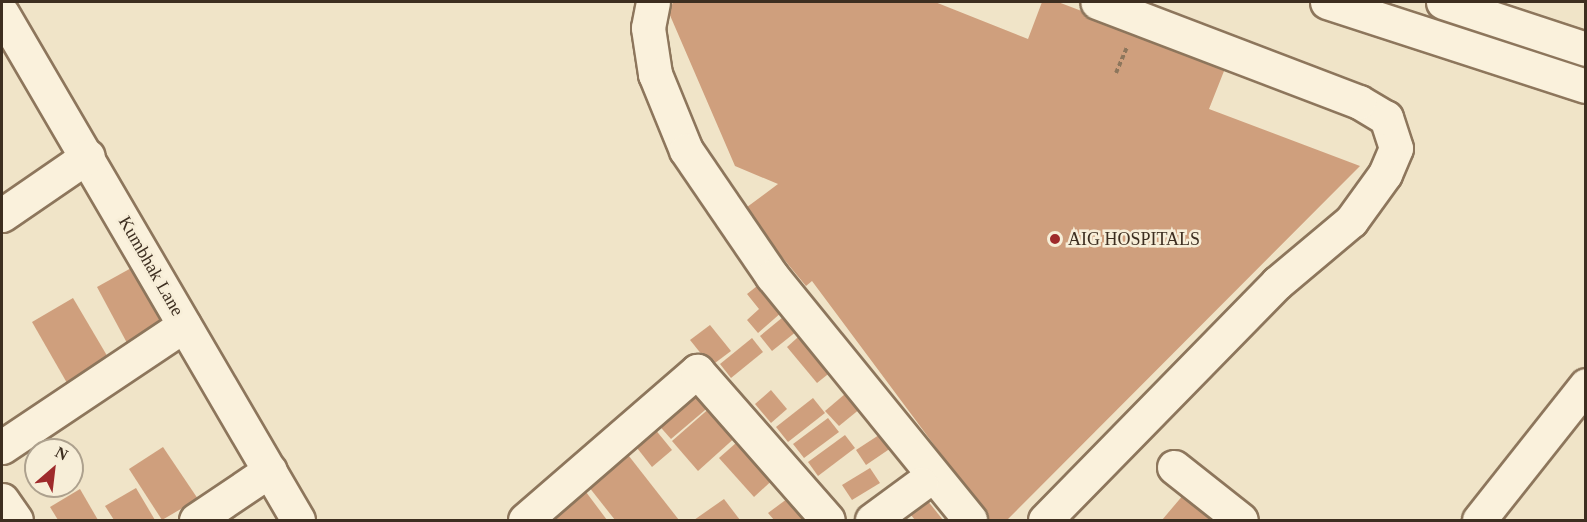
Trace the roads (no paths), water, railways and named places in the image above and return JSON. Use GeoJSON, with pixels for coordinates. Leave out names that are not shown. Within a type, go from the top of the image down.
{"type":"FeatureCollection","features":[{"type":"Feature","properties":{"kind":"street"},"geometry":{"type":"LineString","coordinates":[[653,2],[648,28],[656,74],[686,150],[772,276],[970,520]]}},
{"type":"Feature","properties":{"kind":"street"},"geometry":{"type":"LineString","coordinates":[[1045,520],[1277,282],[1351,221],[1385,174],[1396,148],[1386,118],[1359,102],[1144,10],[1097,2]]}},
{"type":"Feature","properties":{"kind":"street"},"geometry":{"type":"LineString","coordinates":[[1327,2],[1586,86]]}},
{"type":"Feature","properties":{"kind":"street"},"geometry":{"type":"LineString","coordinates":[[1443,2],[1586,49]]}},
{"type":"Feature","properties":{"kind":"street","name":"Kumbhak Lane"},"geometry":{"type":"LineString","coordinates":[[2,13],[88,156],[298,520]]}},
{"type":"Feature","properties":{"kind":"street"},"geometry":{"type":"LineString","coordinates":[[2,215],[88,156]]}},
{"type":"Feature","properties":{"kind":"street"},"geometry":{"type":"LineString","coordinates":[[2,447],[184,325]]}},
{"type":"Feature","properties":{"kind":"street"},"geometry":{"type":"LineString","coordinates":[[525,520],[697,371],[828,520]]}},
{"type":"Feature","properties":{"kind":"street"},"geometry":{"type":"LineString","coordinates":[[1479,520],[1586,385]]}},
{"type":"Feature","properties":{"kind":"street"},"geometry":{"type":"LineString","coordinates":[[1174,467],[1241,520]]}},
{"type":"Feature","properties":{"kind":"street"},"geometry":{"type":"LineString","coordinates":[[196,520],[270,470]]}},
{"type":"Feature","properties":{"kind":"street"},"geometry":{"type":"LineString","coordinates":[[872,520],[921,484]]}},
{"type":"Feature","properties":{"kind":"street"},"geometry":{"type":"LineString","coordinates":[[2,500],[16,520]]}},
{"type":"Feature","properties":{"kind":"place","name":"AIG HOSPITALS"},"geometry":{"type":"Point","coordinates":[1055,239]}}]}
